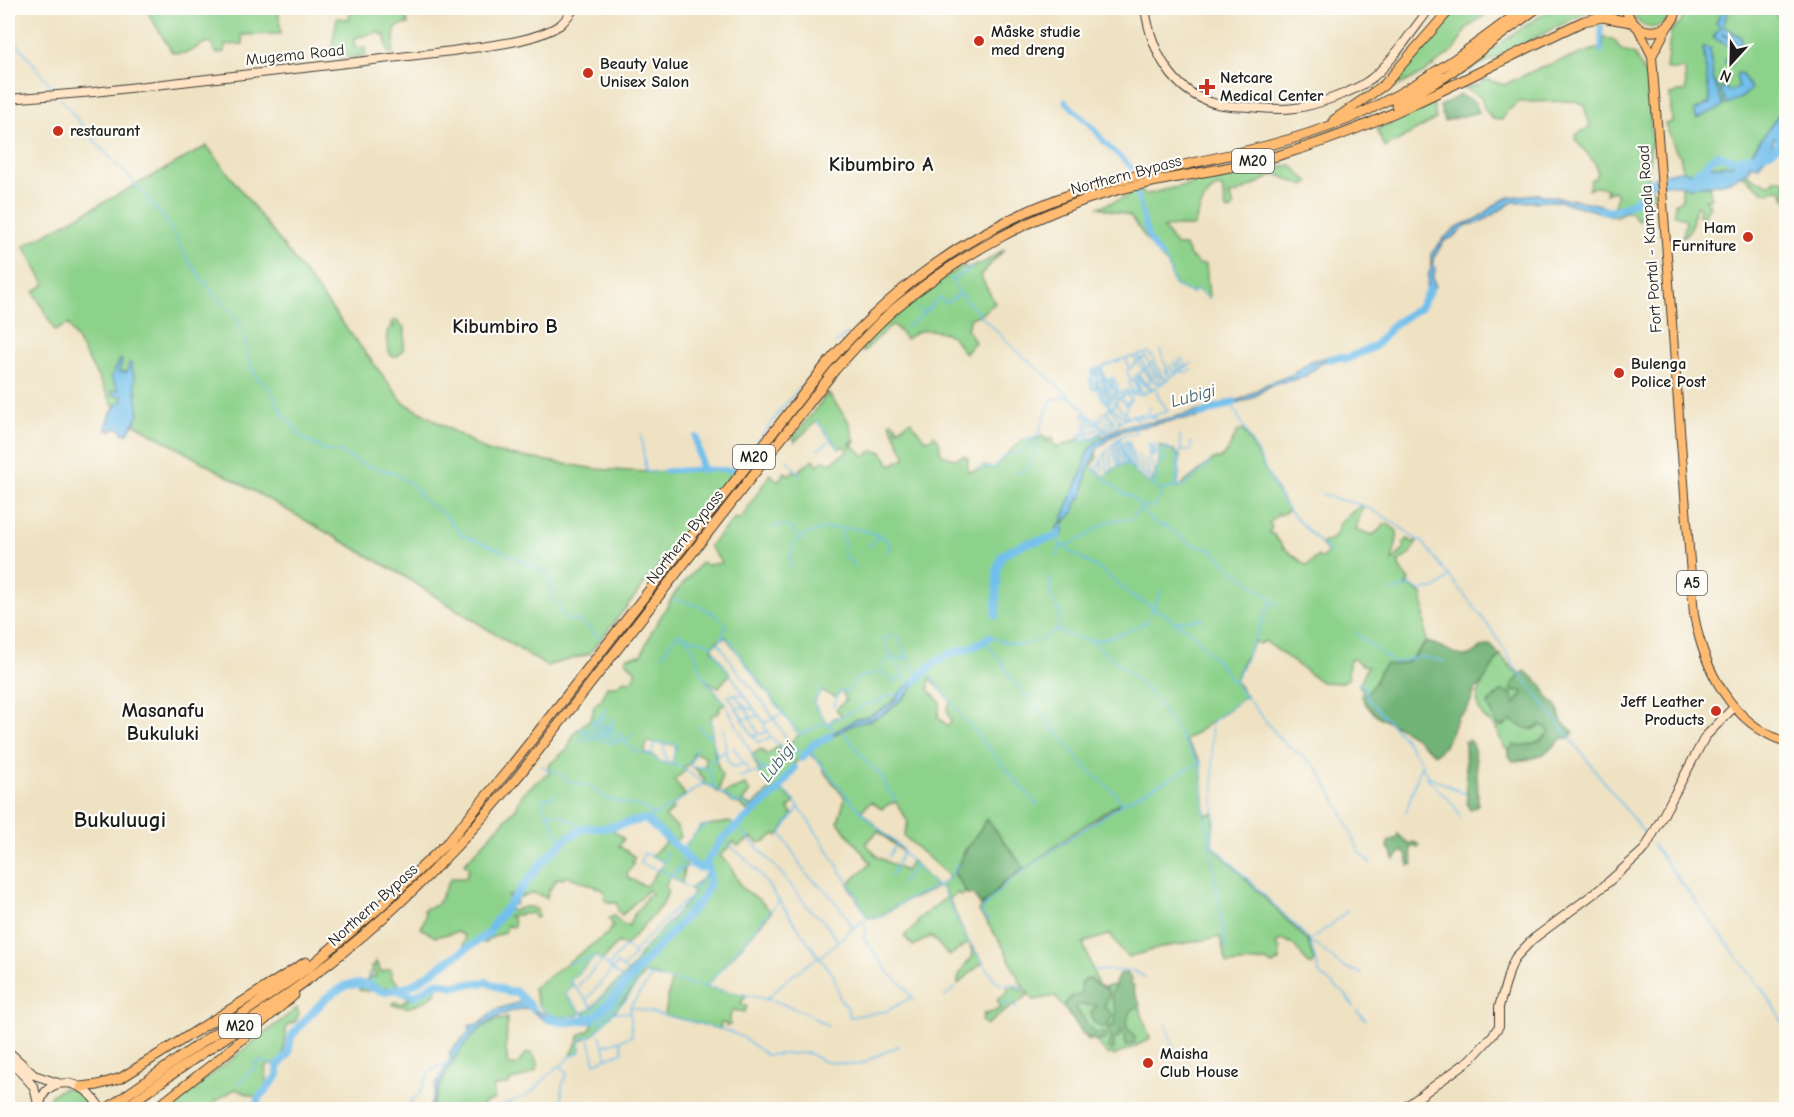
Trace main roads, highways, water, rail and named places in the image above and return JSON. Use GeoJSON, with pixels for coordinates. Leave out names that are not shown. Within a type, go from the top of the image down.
{"type":"FeatureCollection","features":[{"type":"Feature","properties":{"kind":"highway"},"geometry":{"type":"LineString","coordinates":[[1273,145],[1328,123],[1384,85],[1451,8]]}},
{"type":"Feature","properties":{"kind":"highway"},"geometry":{"type":"LineString","coordinates":[[1273,145],[1347,120],[1390,100],[1443,67],[1524,8]]}},
{"type":"Feature","properties":{"kind":"highway"},"geometry":{"type":"LineString","coordinates":[[1356,127],[1446,76],[1537,8]]}},
{"type":"Feature","properties":{"kind":"highway","name":"A5"},"geometry":{"type":"LineString","coordinates":[[1626,8],[1635,25]]}},
{"type":"Feature","properties":{"kind":"highway"},"geometry":{"type":"LineString","coordinates":[[1356,127],[1442,91],[1584,21],[1602,17],[1653,32],[1668,26],[1673,21],[1677,8]]}},
{"type":"Feature","properties":{"kind":"highway","name":"Northern Bypass"},"geometry":{"type":"LineString","coordinates":[[103,1110],[119,1105],[353,938],[443,861],[497,801],[834,371],[896,307],[936,276],[1000,238],[1075,202],[1119,189],[1290,152],[1356,127]]}},
{"type":"Feature","properties":{"kind":"highway","name":"Northern Bypass"},"geometry":{"type":"LineString","coordinates":[[353,938],[448,842],[522,754],[826,365],[857,330],[893,296],[925,271],[984,234],[1056,200],[1104,184],[1273,145]]}},
{"type":"Feature","properties":{"kind":"highway"},"geometry":{"type":"LineString","coordinates":[[81,1087],[121,1078],[353,938]]}},
{"type":"Feature","properties":{"kind":"highway"},"geometry":{"type":"LineString","coordinates":[[154,1110],[219,1059],[353,938]]}},
{"type":"Feature","properties":{"kind":"main road","name":"A5"},"geometry":{"type":"LineString","coordinates":[[1635,25],[1652,56]]}},
{"type":"Feature","properties":{"kind":"main road"},"geometry":{"type":"LineString","coordinates":[[1652,56],[1668,26]]}},
{"type":"Feature","properties":{"kind":"main road","name":"Fort Portal - Kampala Road"},"geometry":{"type":"LineString","coordinates":[[1652,56],[1694,615],[1704,658],[1718,685],[1734,707],[1755,726],[1786,742]]}},
{"type":"Feature","properties":{"kind":"water"},"geometry":{"type":"Polygon","coordinates":[[[1723,8],[1727,8],[1728,11],[1723,26],[1741,37],[1731,65],[1725,62],[1735,41],[1723,33],[1733,41],[1731,47],[1713,38],[1720,27],[1716,23],[1723,8]]]}},
{"type":"Feature","properties":{"kind":"water"},"geometry":{"type":"Polygon","coordinates":[[[1703,47],[1710,48],[1713,79],[1724,106],[1697,119],[1694,111],[1710,103],[1703,47]]]}},
{"type":"Feature","properties":{"kind":"water"},"geometry":{"type":"Polygon","coordinates":[[[1742,74],[1751,89],[1744,96],[1727,105],[1720,88],[1725,87],[1729,91],[1739,88],[1736,75],[1742,74]]]}},
{"type":"Feature","properties":{"kind":"water"},"geometry":{"type":"Polygon","coordinates":[[[1786,104],[1786,137],[1774,138],[1772,146],[1759,166],[1749,164],[1750,168],[1738,177],[1716,184],[1694,186],[1691,189],[1680,185],[1643,184],[1658,176],[1683,170],[1688,173],[1704,167],[1731,165],[1750,155],[1786,104]]]}},
{"type":"Feature","properties":{"kind":"water"},"geometry":{"type":"Polygon","coordinates":[[[1538,194],[1603,206],[1611,210],[1610,215],[1559,201],[1513,202],[1479,223],[1467,225],[1453,237],[1444,241],[1432,265],[1436,268],[1433,277],[1435,286],[1425,299],[1431,269],[1431,254],[1444,238],[1459,226],[1477,219],[1501,201],[1510,197],[1538,194]]]}},
{"type":"Feature","properties":{"kind":"water"},"geometry":{"type":"Polygon","coordinates":[[[1336,355],[1339,357],[1323,362],[1304,377],[1270,386],[1249,400],[1224,405],[1244,398],[1267,384],[1292,375],[1311,361],[1336,355]]]}},
{"type":"Feature","properties":{"kind":"water"},"geometry":{"type":"Polygon","coordinates":[[[120,360],[122,361],[119,372],[127,372],[129,363],[132,364],[139,415],[127,434],[122,433],[122,429],[114,428],[112,431],[106,429],[115,406],[123,402],[122,396],[113,395],[112,391],[119,390],[111,378],[120,360]]]}},
{"type":"Feature","properties":{"kind":"water"},"geometry":{"type":"Polygon","coordinates":[[[1211,409],[1196,418],[1121,431],[1105,442],[1097,449],[1087,472],[1083,495],[1076,503],[1074,512],[1063,523],[1063,534],[1060,538],[1051,538],[1063,522],[1084,467],[1087,452],[1096,442],[1117,429],[1131,424],[1153,422],[1211,409]]]}},
{"type":"Feature","properties":{"kind":"water"},"geometry":{"type":"Polygon","coordinates":[[[923,673],[907,694],[886,712],[819,741],[895,701],[901,691],[923,673]]]}},
{"type":"Feature","properties":{"kind":"water"},"geometry":{"type":"Polygon","coordinates":[[[527,1000],[531,1002],[534,1009],[554,1021],[544,1020],[527,1008],[509,1012],[492,1020],[465,1044],[454,1059],[429,1109],[437,1083],[451,1057],[449,1053],[470,1031],[469,1026],[481,1023],[495,1010],[527,1000]]]}},
{"type":"Feature","properties":{"kind":"waterway"},"geometry":{"type":"LineString","coordinates":[[1601,26],[1601,51]]}},
{"type":"Feature","properties":{"kind":"waterway"},"geometry":{"type":"LineString","coordinates":[[8,32],[56,92]]}},
{"type":"Feature","properties":{"kind":"waterway"},"geometry":{"type":"LineString","coordinates":[[60,98],[99,146],[133,181],[167,222],[190,263],[216,297],[236,317],[244,334],[250,366],[258,379],[269,387],[281,410],[301,437],[326,451],[340,452],[360,463],[396,474],[416,488],[422,499],[446,516],[462,535],[500,550],[544,572],[550,579],[551,591],[562,614],[570,621],[579,620],[602,640]]}},
{"type":"Feature","properties":{"kind":"waterway"},"geometry":{"type":"LineString","coordinates":[[1065,101],[1132,168]]}},
{"type":"Feature","properties":{"kind":"waterway","name":"Lubigi"},"geometry":{"type":"LineString","coordinates":[[1696,172],[1704,168],[1717,155],[1735,160],[1770,152],[1778,146],[1786,125]]}},
{"type":"Feature","properties":{"kind":"waterway","name":"Lubigi"},"geometry":{"type":"LineString","coordinates":[[1602,210],[1619,209],[1629,204],[1643,194],[1643,184],[1652,182]]}},
{"type":"Feature","properties":{"kind":"waterway"},"geometry":{"type":"LineString","coordinates":[[1137,193],[1151,243],[1162,256]]}},
{"type":"Feature","properties":{"kind":"waterway"},"geometry":{"type":"LineString","coordinates":[[1162,256],[1168,265],[1174,285],[1191,293],[1197,290],[1209,298]]}},
{"type":"Feature","properties":{"kind":"waterway"},"geometry":{"type":"LineString","coordinates":[[972,268],[951,280],[960,294],[1016,350],[1096,420],[1107,434]]}},
{"type":"Feature","properties":{"kind":"waterway","name":"Lubigi"},"geometry":{"type":"LineString","coordinates":[[1330,359],[1341,357],[1346,359],[1375,346],[1394,324],[1419,308],[1430,289]]}},
{"type":"Feature","properties":{"kind":"waterway"},"geometry":{"type":"LineString","coordinates":[[917,308],[923,314],[939,298],[946,303],[960,294]]}},
{"type":"Feature","properties":{"kind":"waterway"},"geometry":{"type":"LineString","coordinates":[[906,328],[922,315]]}},
{"type":"Feature","properties":{"kind":"waterway"},"geometry":{"type":"LineString","coordinates":[[835,344],[847,334]]}},
{"type":"Feature","properties":{"kind":"waterway"},"geometry":{"type":"LineString","coordinates":[[1160,350],[1170,377]]}},
{"type":"Feature","properties":{"kind":"waterway"},"geometry":{"type":"LineString","coordinates":[[1092,389],[1090,382],[1093,370],[1123,359],[1149,353],[1154,358],[1164,382],[1156,387]]}},
{"type":"Feature","properties":{"kind":"waterway"},"geometry":{"type":"LineString","coordinates":[[1138,356],[1152,377]]}},
{"type":"Feature","properties":{"kind":"waterway"},"geometry":{"type":"LineString","coordinates":[[1131,381],[1127,371],[1146,357],[1161,383]]}},
{"type":"Feature","properties":{"kind":"waterway"},"geometry":{"type":"LineString","coordinates":[[1134,358],[1150,379],[1152,377],[1155,383],[1158,382]]}},
{"type":"Feature","properties":{"kind":"waterway"},"geometry":{"type":"LineString","coordinates":[[1182,358],[1186,368]]}},
{"type":"Feature","properties":{"kind":"waterway"},"geometry":{"type":"LineString","coordinates":[[1126,359],[1129,369]]}},
{"type":"Feature","properties":{"kind":"waterway"},"geometry":{"type":"LineString","coordinates":[[1179,360],[1183,371]]}},
{"type":"Feature","properties":{"kind":"waterway"},"geometry":{"type":"LineString","coordinates":[[1133,393],[1129,382],[1154,361]]}},
{"type":"Feature","properties":{"kind":"waterway"},"geometry":{"type":"LineString","coordinates":[[1174,362],[1176,373]]}},
{"type":"Feature","properties":{"kind":"waterway"},"geometry":{"type":"LineString","coordinates":[[1177,362],[1179,373]]}},
{"type":"Feature","properties":{"kind":"waterway"},"geometry":{"type":"LineString","coordinates":[[735,470],[738,460],[762,436],[782,408],[822,363]]}},
{"type":"Feature","properties":{"kind":"waterway"},"geometry":{"type":"LineString","coordinates":[[1153,363],[1157,374],[1162,378]]}},
{"type":"Feature","properties":{"kind":"waterway"},"geometry":{"type":"LineString","coordinates":[[1165,381],[1192,363]]}},
{"type":"Feature","properties":{"kind":"waterway"},"geometry":{"type":"LineString","coordinates":[[1170,365],[1173,375]]}},
{"type":"Feature","properties":{"kind":"waterway"},"geometry":{"type":"LineString","coordinates":[[1100,370],[1102,369],[1106,380]]}},
{"type":"Feature","properties":{"kind":"waterway"},"geometry":{"type":"LineString","coordinates":[[1182,371],[1185,373],[1193,369]]}},
{"type":"Feature","properties":{"kind":"waterway"},"geometry":{"type":"LineString","coordinates":[[1094,389],[1092,378],[1095,370]]}},
{"type":"Feature","properties":{"kind":"waterway"},"geometry":{"type":"LineString","coordinates":[[1096,370],[1096,389]]}},
{"type":"Feature","properties":{"kind":"waterway"},"geometry":{"type":"LineString","coordinates":[[1100,370],[1108,388]]}},
{"type":"Feature","properties":{"kind":"waterway"},"geometry":{"type":"LineString","coordinates":[[1166,379],[1165,371],[1167,370]]}},
{"type":"Feature","properties":{"kind":"waterway"},"geometry":{"type":"LineString","coordinates":[[1109,405],[1099,390],[1098,371],[1112,401]]}},
{"type":"Feature","properties":{"kind":"waterway"},"geometry":{"type":"LineString","coordinates":[[1139,375],[1150,391]]}},
{"type":"Feature","properties":{"kind":"waterway"},"geometry":{"type":"LineString","coordinates":[[1138,377],[1144,385],[1146,384]]}},
{"type":"Feature","properties":{"kind":"waterway"},"geometry":{"type":"LineString","coordinates":[[1098,381],[1114,378],[1118,394]]}},
{"type":"Feature","properties":{"kind":"waterway"},"geometry":{"type":"LineString","coordinates":[[1137,378],[1142,393]]}},
{"type":"Feature","properties":{"kind":"waterway"},"geometry":{"type":"LineString","coordinates":[[1135,379],[1139,391]]}},
{"type":"Feature","properties":{"kind":"waterway"},"geometry":{"type":"LineString","coordinates":[[1107,380],[1114,391]]}},
{"type":"Feature","properties":{"kind":"waterway"},"geometry":{"type":"LineString","coordinates":[[1110,380],[1115,394]]}},
{"type":"Feature","properties":{"kind":"waterway"},"geometry":{"type":"LineString","coordinates":[[1112,380],[1117,392]]}},
{"type":"Feature","properties":{"kind":"waterway"},"geometry":{"type":"LineString","coordinates":[[1133,380],[1138,390],[1136,391]]}},
{"type":"Feature","properties":{"kind":"waterway"},"geometry":{"type":"LineString","coordinates":[[1150,380],[1148,383],[1152,389]]}},
{"type":"Feature","properties":{"kind":"waterway"},"geometry":{"type":"LineString","coordinates":[[1101,383],[1110,402]]}},
{"type":"Feature","properties":{"kind":"waterway"},"geometry":{"type":"LineString","coordinates":[[1098,384],[1102,391],[1109,388],[1116,403]]}},
{"type":"Feature","properties":{"kind":"waterway"},"geometry":{"type":"LineString","coordinates":[[1096,420],[1125,395],[1143,394],[1156,387],[1158,397],[1168,411],[1156,415],[1155,419]]}},
{"type":"Feature","properties":{"kind":"waterway"},"geometry":{"type":"LineString","coordinates":[[1116,398],[1115,395],[1129,389]]}},
{"type":"Feature","properties":{"kind":"waterway"},"geometry":{"type":"LineString","coordinates":[[1102,392],[1111,408]]}},
{"type":"Feature","properties":{"kind":"waterway"},"geometry":{"type":"LineString","coordinates":[[1117,398],[1129,392],[1138,393]]}},
{"type":"Feature","properties":{"kind":"waterway"},"geometry":{"type":"LineString","coordinates":[[1126,404],[1131,399],[1127,395]]}},
{"type":"Feature","properties":{"kind":"waterway"},"geometry":{"type":"LineString","coordinates":[[1015,474],[1027,469],[1036,452],[1037,438],[1051,400],[1068,396]]}},
{"type":"Feature","properties":{"kind":"waterway"},"geometry":{"type":"LineString","coordinates":[[1122,399],[1127,407],[1125,412]]}},
{"type":"Feature","properties":{"kind":"waterway"},"geometry":{"type":"LineString","coordinates":[[1126,406],[1131,400]]}},
{"type":"Feature","properties":{"kind":"waterway","name":"Lubigi"},"geometry":{"type":"LineString","coordinates":[[1201,414],[1234,402]]}},
{"type":"Feature","properties":{"kind":"waterway"},"geometry":{"type":"LineString","coordinates":[[1116,404],[1129,418]]}},
{"type":"Feature","properties":{"kind":"waterway"},"geometry":{"type":"LineString","coordinates":[[1232,404],[1282,501],[1331,554]]}},
{"type":"Feature","properties":{"kind":"waterway"},"geometry":{"type":"LineString","coordinates":[[1149,414],[1150,406]]}},
{"type":"Feature","properties":{"kind":"waterway"},"geometry":{"type":"LineString","coordinates":[[1113,407],[1126,419]]}},
{"type":"Feature","properties":{"kind":"waterway"},"geometry":{"type":"LineString","coordinates":[[1111,409],[1120,422]]}},
{"type":"Feature","properties":{"kind":"waterway"},"geometry":{"type":"LineString","coordinates":[[1107,411],[1114,422]]}},
{"type":"Feature","properties":{"kind":"waterway"},"geometry":{"type":"LineString","coordinates":[[1084,413],[1091,420]]}},
{"type":"Feature","properties":{"kind":"waterway"},"geometry":{"type":"LineString","coordinates":[[1084,414],[1082,416],[1089,421]]}},
{"type":"Feature","properties":{"kind":"waterway"},"geometry":{"type":"LineString","coordinates":[[1132,414],[1141,416]]}},
{"type":"Feature","properties":{"kind":"waterway"},"geometry":{"type":"LineString","coordinates":[[1136,416],[1149,414]]}},
{"type":"Feature","properties":{"kind":"waterway"},"geometry":{"type":"LineString","coordinates":[[1087,430],[1109,415]]}},
{"type":"Feature","properties":{"kind":"waterway"},"geometry":{"type":"LineString","coordinates":[[1106,431],[1132,416],[1137,419],[1156,415]]}},
{"type":"Feature","properties":{"kind":"waterway"},"geometry":{"type":"LineString","coordinates":[[1150,417],[1157,423]]}},
{"type":"Feature","properties":{"kind":"waterway"},"geometry":{"type":"LineString","coordinates":[[1093,419],[1084,424],[1091,439],[1114,422]]}},
{"type":"Feature","properties":{"kind":"waterway"},"geometry":{"type":"LineString","coordinates":[[1081,437],[1112,419]]}},
{"type":"Feature","properties":{"kind":"waterway"},"geometry":{"type":"LineString","coordinates":[[817,421],[839,449]]}},
{"type":"Feature","properties":{"kind":"waterway"},"geometry":{"type":"LineString","coordinates":[[1086,426],[1095,422]]}},
{"type":"Feature","properties":{"kind":"waterway"},"geometry":{"type":"LineString","coordinates":[[1097,470],[1105,454],[1116,441],[1125,434],[1135,435],[1135,427]]}},
{"type":"Feature","properties":{"kind":"waterway"},"geometry":{"type":"LineString","coordinates":[[1086,432],[1079,435],[1081,442],[1086,439],[1092,440],[1105,431]]}},
{"type":"Feature","properties":{"kind":"waterway"},"geometry":{"type":"LineString","coordinates":[[641,434],[646,472],[665,471]]}},
{"type":"Feature","properties":{"kind":"waterway"},"geometry":{"type":"LineString","coordinates":[[1174,488],[1178,470],[1177,455],[1181,451],[1180,435]]}},
{"type":"Feature","properties":{"kind":"waterway"},"geometry":{"type":"LineString","coordinates":[[1021,440],[1034,437]]}},
{"type":"Feature","properties":{"kind":"waterway"},"geometry":{"type":"LineString","coordinates":[[976,469],[983,466],[993,468],[1006,455],[1025,451],[1035,437]]}},
{"type":"Feature","properties":{"kind":"waterway"},"geometry":{"type":"LineString","coordinates":[[696,438],[702,469]]}},
{"type":"Feature","properties":{"kind":"waterway"},"geometry":{"type":"LineString","coordinates":[[1118,439],[1126,463]]}},
{"type":"Feature","properties":{"kind":"waterway"},"geometry":{"type":"LineString","coordinates":[[1121,439],[1127,464]]}},
{"type":"Feature","properties":{"kind":"waterway"},"geometry":{"type":"LineString","coordinates":[[817,450],[831,440]]}},
{"type":"Feature","properties":{"kind":"waterway"},"geometry":{"type":"LineString","coordinates":[[1116,440],[1123,464]]}},
{"type":"Feature","properties":{"kind":"waterway"},"geometry":{"type":"LineString","coordinates":[[1125,441],[1129,463]]}},
{"type":"Feature","properties":{"kind":"waterway"},"geometry":{"type":"LineString","coordinates":[[1127,441],[1134,470]]}},
{"type":"Feature","properties":{"kind":"waterway"},"geometry":{"type":"LineString","coordinates":[[1129,441],[1137,468]]}},
{"type":"Feature","properties":{"kind":"waterway"},"geometry":{"type":"LineString","coordinates":[[1181,451],[1191,451],[1191,442]]}},
{"type":"Feature","properties":{"kind":"waterway"},"geometry":{"type":"LineString","coordinates":[[1114,443],[1120,464]]}},
{"type":"Feature","properties":{"kind":"waterway"},"geometry":{"type":"LineString","coordinates":[[1148,443],[1149,456],[1155,474]]}},
{"type":"Feature","properties":{"kind":"waterway"},"geometry":{"type":"LineString","coordinates":[[1152,443],[1154,455],[1152,455]]}},
{"type":"Feature","properties":{"kind":"waterway"},"geometry":{"type":"LineString","coordinates":[[1150,444],[1152,455],[1150,455]]}},
{"type":"Feature","properties":{"kind":"waterway"},"geometry":{"type":"LineString","coordinates":[[1154,455],[1156,455],[1155,444]]}},
{"type":"Feature","properties":{"kind":"waterway"},"geometry":{"type":"LineString","coordinates":[[1151,484],[1159,464],[1159,445]]}},
{"type":"Feature","properties":{"kind":"waterway"},"geometry":{"type":"LineString","coordinates":[[1112,447],[1118,465]]}},
{"type":"Feature","properties":{"kind":"waterway"},"geometry":{"type":"LineString","coordinates":[[1160,464],[1164,463],[1165,448],[1168,447],[1176,455]]}},
{"type":"Feature","properties":{"kind":"waterway"},"geometry":{"type":"LineString","coordinates":[[1110,451],[1112,470]]}},
{"type":"Feature","properties":{"kind":"waterway"},"geometry":{"type":"LineString","coordinates":[[1106,455],[1108,474]]}},
{"type":"Feature","properties":{"kind":"waterway"},"geometry":{"type":"LineString","coordinates":[[1138,455],[1144,474]]}},
{"type":"Feature","properties":{"kind":"waterway"},"geometry":{"type":"LineString","coordinates":[[1178,487],[1180,456]]}},
{"type":"Feature","properties":{"kind":"waterway"},"geometry":{"type":"LineString","coordinates":[[1145,459],[1150,478]]}},
{"type":"Feature","properties":{"kind":"waterway"},"geometry":{"type":"LineString","coordinates":[[787,460],[801,476]]}},
{"type":"Feature","properties":{"kind":"waterway"},"geometry":{"type":"LineString","coordinates":[[1131,460],[1132,469]]}},
{"type":"Feature","properties":{"kind":"waterway"},"geometry":{"type":"LineString","coordinates":[[1102,461],[1102,472]]}},
{"type":"Feature","properties":{"kind":"waterway"},"geometry":{"type":"LineString","coordinates":[[1143,506],[1153,507],[1161,495],[1161,490],[1185,485],[1210,463]]}},
{"type":"Feature","properties":{"kind":"waterway"},"geometry":{"type":"LineString","coordinates":[[1104,477],[1118,466],[1128,464],[1135,473],[1160,490]]}},
{"type":"Feature","properties":{"kind":"waterway"},"geometry":{"type":"LineString","coordinates":[[1089,465],[1121,492],[1133,498],[1141,507]]}},
{"type":"Feature","properties":{"kind":"waterway"},"geometry":{"type":"LineString","coordinates":[[1138,468],[1153,480]]}},
{"type":"Feature","properties":{"kind":"waterway"},"geometry":{"type":"LineString","coordinates":[[665,471],[735,470]]}},
{"type":"Feature","properties":{"kind":"waterway"},"geometry":{"type":"LineString","coordinates":[[1155,485],[1159,475]]}},
{"type":"Feature","properties":{"kind":"waterway"},"geometry":{"type":"LineString","coordinates":[[1322,494],[1370,509],[1419,541],[1421,540],[1482,617],[1514,666],[1647,837]]}},
{"type":"Feature","properties":{"kind":"waterway"},"geometry":{"type":"LineString","coordinates":[[1064,546],[1081,539],[1109,521],[1130,519],[1143,506]]}},
{"type":"Feature","properties":{"kind":"waterway"},"geometry":{"type":"LineString","coordinates":[[1140,509],[1156,523],[1167,527],[1190,544],[1211,549],[1232,570],[1278,605]]}},
{"type":"Feature","properties":{"kind":"waterway"},"geometry":{"type":"LineString","coordinates":[[772,528],[783,526],[794,529],[794,533],[800,539]]}},
{"type":"Feature","properties":{"kind":"waterway"},"geometry":{"type":"LineString","coordinates":[[791,568],[791,553],[794,545],[802,537],[826,529],[841,528],[869,532],[890,543],[888,552]]}},
{"type":"Feature","properties":{"kind":"waterway"},"geometry":{"type":"LineString","coordinates":[[840,530],[844,540],[843,554],[855,566]]}},
{"type":"Feature","properties":{"kind":"waterway","name":"Lubigi"},"geometry":{"type":"LineString","coordinates":[[996,615],[997,569],[1002,555],[1022,545],[1059,534]]}},
{"type":"Feature","properties":{"kind":"waterway"},"geometry":{"type":"LineString","coordinates":[[869,545],[872,545],[876,537],[883,537]]}},
{"type":"Feature","properties":{"kind":"waterway"},"geometry":{"type":"LineString","coordinates":[[1057,557],[1060,546],[1059,538]]}},
{"type":"Feature","properties":{"kind":"waterway"},"geometry":{"type":"LineString","coordinates":[[1060,545],[1104,572],[1131,595],[1189,630],[1281,740],[1317,768],[1340,808],[1359,851],[1370,863]]}},
{"type":"Feature","properties":{"kind":"waterway"},"geometry":{"type":"LineString","coordinates":[[1051,575],[1049,590],[1060,615],[1057,629],[1060,631]]}},
{"type":"Feature","properties":{"kind":"waterway"},"geometry":{"type":"LineString","coordinates":[[1393,591],[1410,585],[1422,592],[1426,589],[1435,589],[1448,578]]}},
{"type":"Feature","properties":{"kind":"waterway"},"geometry":{"type":"LineString","coordinates":[[993,638],[1009,643],[1025,644],[1039,640],[1054,631],[1089,640],[1106,639],[1147,622],[1162,590]]}},
{"type":"Feature","properties":{"kind":"waterway"},"geometry":{"type":"LineString","coordinates":[[673,600],[687,602],[710,611],[726,626],[721,639]]}},
{"type":"Feature","properties":{"kind":"waterway"},"geometry":{"type":"LineString","coordinates":[[1235,682],[1271,602]]}},
{"type":"Feature","properties":{"kind":"waterway"},"geometry":{"type":"LineString","coordinates":[[1174,622],[1203,619]]}},
{"type":"Feature","properties":{"kind":"waterway"},"geometry":{"type":"LineString","coordinates":[[1354,632],[1394,663],[1420,657],[1443,661]]}},
{"type":"Feature","properties":{"kind":"waterway"},"geometry":{"type":"LineString","coordinates":[[663,655],[679,633],[692,645],[703,676],[725,703],[758,766],[786,778]]}},
{"type":"Feature","properties":{"kind":"waterway"},"geometry":{"type":"LineString","coordinates":[[685,636],[713,646]]}},
{"type":"Feature","properties":{"kind":"waterway"},"geometry":{"type":"LineString","coordinates":[[891,657],[882,638],[897,636],[914,668],[921,675]]}},
{"type":"Feature","properties":{"kind":"waterway","name":"Lubigi"},"geometry":{"type":"LineString","coordinates":[[916,681],[938,661],[977,645],[989,637]]}},
{"type":"Feature","properties":{"kind":"waterway"},"geometry":{"type":"LineString","coordinates":[[712,647],[723,638],[728,638],[799,735],[822,724],[828,724],[865,704],[873,704],[892,694],[897,696]]}},
{"type":"Feature","properties":{"kind":"waterway"},"geometry":{"type":"LineString","coordinates":[[1090,639],[1135,678],[1156,700],[1196,759],[1201,762],[1123,803]]}},
{"type":"Feature","properties":{"kind":"waterway"},"geometry":{"type":"LineString","coordinates":[[718,642],[765,705],[790,744],[803,754]]}},
{"type":"Feature","properties":{"kind":"waterway"},"geometry":{"type":"LineString","coordinates":[[985,642],[1013,680],[1089,771],[1114,792],[1122,804],[1007,883],[981,910],[989,921]]}},
{"type":"Feature","properties":{"kind":"waterway"},"geometry":{"type":"LineString","coordinates":[[714,651],[764,723],[771,737],[789,754],[798,750]]}},
{"type":"Feature","properties":{"kind":"waterway"},"geometry":{"type":"LineString","coordinates":[[893,656],[900,659],[908,658]]}},
{"type":"Feature","properties":{"kind":"waterway"},"geometry":{"type":"LineString","coordinates":[[879,667],[891,657],[910,684]]}},
{"type":"Feature","properties":{"kind":"waterway"},"geometry":{"type":"LineString","coordinates":[[834,706],[838,693],[842,691],[847,693],[855,679],[882,671],[895,682],[903,676]]}},
{"type":"Feature","properties":{"kind":"waterway"},"geometry":{"type":"LineString","coordinates":[[926,671],[1038,805]]}},
{"type":"Feature","properties":{"kind":"waterway"},"geometry":{"type":"LineString","coordinates":[[1360,682],[1368,699],[1403,737],[1419,759],[1429,780],[1454,805],[1461,818]]}},
{"type":"Feature","properties":{"kind":"waterway"},"geometry":{"type":"LineString","coordinates":[[822,689],[813,703],[834,732]]}},
{"type":"Feature","properties":{"kind":"waterway"},"geometry":{"type":"LineString","coordinates":[[728,697],[732,694],[744,695]]}},
{"type":"Feature","properties":{"kind":"waterway"},"geometry":{"type":"LineString","coordinates":[[734,694],[746,708],[758,733]]}},
{"type":"Feature","properties":{"kind":"waterway"},"geometry":{"type":"LineString","coordinates":[[1244,697],[1211,722],[1215,820],[1211,843],[1310,940],[1348,910]]}},
{"type":"Feature","properties":{"kind":"waterway"},"geometry":{"type":"LineString","coordinates":[[730,698],[753,736],[767,732]]}},
{"type":"Feature","properties":{"kind":"waterway"},"geometry":{"type":"LineString","coordinates":[[608,707],[604,713],[614,721],[610,732]]}},
{"type":"Feature","properties":{"kind":"waterway"},"geometry":{"type":"LineString","coordinates":[[737,707],[753,709]]}},
{"type":"Feature","properties":{"kind":"waterway"},"geometry":{"type":"LineString","coordinates":[[592,724],[603,713]]}},
{"type":"Feature","properties":{"kind":"waterway"},"geometry":{"type":"LineString","coordinates":[[765,723],[782,714]]}},
{"type":"Feature","properties":{"kind":"waterway"},"geometry":{"type":"LineString","coordinates":[[601,715],[611,729]]}},
{"type":"Feature","properties":{"kind":"waterway"},"geometry":{"type":"LineString","coordinates":[[743,719],[758,716]]}},
{"type":"Feature","properties":{"kind":"waterway"},"geometry":{"type":"LineString","coordinates":[[588,729],[597,734],[598,739],[614,744],[623,737],[596,718]]}},
{"type":"Feature","properties":{"kind":"waterway"},"geometry":{"type":"LineString","coordinates":[[711,719],[712,737],[717,756],[726,751]]}},
{"type":"Feature","properties":{"kind":"waterway"},"geometry":{"type":"LineString","coordinates":[[591,720],[597,730],[610,732],[608,736]]}},
{"type":"Feature","properties":{"kind":"waterway"},"geometry":{"type":"LineString","coordinates":[[595,721],[606,731]]}},
{"type":"Feature","properties":{"kind":"waterway"},"geometry":{"type":"LineString","coordinates":[[698,726],[711,737]]}},
{"type":"Feature","properties":{"kind":"waterway"},"geometry":{"type":"LineString","coordinates":[[723,726],[727,759],[732,767],[744,764]]}},
{"type":"Feature","properties":{"kind":"waterway"},"geometry":{"type":"LineString","coordinates":[[580,727],[587,732]]}},
{"type":"Feature","properties":{"kind":"waterway"},"geometry":{"type":"LineString","coordinates":[[841,729],[883,778],[896,801]]}},
{"type":"Feature","properties":{"kind":"waterway"},"geometry":{"type":"LineString","coordinates":[[579,731],[597,739]]}},
{"type":"Feature","properties":{"kind":"waterway"},"geometry":{"type":"LineString","coordinates":[[600,733],[608,734]]}},
{"type":"Feature","properties":{"kind":"waterway"},"geometry":{"type":"LineString","coordinates":[[624,742],[634,733]]}},
{"type":"Feature","properties":{"kind":"waterway"},"geometry":{"type":"LineString","coordinates":[[599,736],[624,742],[636,752],[649,754],[660,762],[682,767],[701,782],[728,797],[733,803],[744,803],[754,811]]}},
{"type":"Feature","properties":{"kind":"waterway"},"geometry":{"type":"LineString","coordinates":[[754,736],[758,742],[772,738]]}},
{"type":"Feature","properties":{"kind":"waterway","name":"Lubigi"},"geometry":{"type":"LineString","coordinates":[[802,758],[814,744],[829,737]]}},
{"type":"Feature","properties":{"kind":"waterway"},"geometry":{"type":"LineString","coordinates":[[579,740],[598,739]]}},
{"type":"Feature","properties":{"kind":"waterway"},"geometry":{"type":"LineString","coordinates":[[652,755],[654,743],[676,744],[672,764]]}},
{"type":"Feature","properties":{"kind":"waterway"},"geometry":{"type":"LineString","coordinates":[[663,744],[667,763]]}},
{"type":"Feature","properties":{"kind":"waterway"},"geometry":{"type":"LineString","coordinates":[[733,747],[749,774]]}},
{"type":"Feature","properties":{"kind":"waterway"},"geometry":{"type":"LineString","coordinates":[[695,748],[694,757],[689,762],[691,767],[710,768],[709,774],[713,787]]}},
{"type":"Feature","properties":{"kind":"waterway"},"geometry":{"type":"LineString","coordinates":[[809,750],[852,802],[902,848],[904,854],[937,887]]}},
{"type":"Feature","properties":{"kind":"waterway"},"geometry":{"type":"LineString","coordinates":[[705,760],[716,761],[717,756]]}},
{"type":"Feature","properties":{"kind":"waterway"},"geometry":{"type":"LineString","coordinates":[[1201,762],[1204,807],[1226,948]]}},
{"type":"Feature","properties":{"kind":"waterway"},"geometry":{"type":"LineString","coordinates":[[1406,812],[1421,765]]}},
{"type":"Feature","properties":{"kind":"waterway"},"geometry":{"type":"LineString","coordinates":[[542,766],[568,781],[595,789],[606,798],[645,809],[654,816]]}},
{"type":"Feature","properties":{"kind":"waterway"},"geometry":{"type":"LineString","coordinates":[[255,1110],[259,1098],[278,1075],[278,1066],[288,1054],[291,1037],[327,997],[347,985],[363,984],[385,992],[414,984],[488,934],[543,861],[568,837],[585,828],[604,828],[645,819],[683,852],[694,865],[701,868],[722,839],[778,791],[794,768]]}},
{"type":"Feature","properties":{"kind":"waterway"},"geometry":{"type":"LineString","coordinates":[[738,778],[764,770]]}},
{"type":"Feature","properties":{"kind":"waterway"},"geometry":{"type":"LineString","coordinates":[[1428,776],[1465,794]]}},
{"type":"Feature","properties":{"kind":"waterway"},"geometry":{"type":"LineString","coordinates":[[645,819],[668,808],[703,784]]}},
{"type":"Feature","properties":{"kind":"waterway"},"geometry":{"type":"LineString","coordinates":[[780,788],[794,800],[821,839],[867,917]]}},
{"type":"Feature","properties":{"kind":"waterway"},"geometry":{"type":"LineString","coordinates":[[556,794],[543,799],[541,803],[554,824],[554,828],[562,838],[566,838]]}},
{"type":"Feature","properties":{"kind":"waterway"},"geometry":{"type":"LineString","coordinates":[[799,807],[781,833],[806,874],[828,893],[852,927]]}},
{"type":"Feature","properties":{"kind":"waterway"},"geometry":{"type":"LineString","coordinates":[[546,812],[562,816],[585,828]]}},
{"type":"Feature","properties":{"kind":"waterway"},"geometry":{"type":"LineString","coordinates":[[674,871],[681,867],[688,842],[697,831],[708,825]]}},
{"type":"Feature","properties":{"kind":"waterway"},"geometry":{"type":"LineString","coordinates":[[738,827],[782,874],[810,910],[822,919],[837,940]]}},
{"type":"Feature","properties":{"kind":"waterway"},"geometry":{"type":"LineString","coordinates":[[722,839],[760,874],[834,976],[840,999],[847,1007],[850,1017],[887,1011],[910,998]]}},
{"type":"Feature","properties":{"kind":"waterway"},"geometry":{"type":"LineString","coordinates":[[1652,844],[1761,988],[1777,1011],[1786,1030]]}},
{"type":"Feature","properties":{"kind":"waterway"},"geometry":{"type":"LineString","coordinates":[[888,857],[896,845]]}},
{"type":"Feature","properties":{"kind":"waterway"},"geometry":{"type":"LineString","coordinates":[[661,868],[668,855],[665,851]]}},
{"type":"Feature","properties":{"kind":"waterway"},"geometry":{"type":"LineString","coordinates":[[891,876],[903,852]]}},
{"type":"Feature","properties":{"kind":"waterway"},"geometry":{"type":"LineString","coordinates":[[664,862],[644,853],[640,863],[673,875]]}},
{"type":"Feature","properties":{"kind":"waterway","name":"Lubigi"},"geometry":{"type":"LineString","coordinates":[[546,1018],[559,1022],[572,1022],[598,1014],[700,901],[709,883],[706,863]]}},
{"type":"Feature","properties":{"kind":"waterway"},"geometry":{"type":"LineString","coordinates":[[820,957],[866,919],[880,917],[903,902],[942,883],[949,878],[958,863]]}},
{"type":"Feature","properties":{"kind":"waterway"},"geometry":{"type":"LineString","coordinates":[[669,877],[684,868],[695,865]]}},
{"type":"Feature","properties":{"kind":"waterway"},"geometry":{"type":"LineString","coordinates":[[902,883],[916,865]]}},
{"type":"Feature","properties":{"kind":"waterway"},"geometry":{"type":"LineString","coordinates":[[642,952],[690,900],[708,868]]}},
{"type":"Feature","properties":{"kind":"waterway"},"geometry":{"type":"LineString","coordinates":[[672,876],[690,889],[702,881]]}},
{"type":"Feature","properties":{"kind":"waterway"},"geometry":{"type":"LineString","coordinates":[[940,885],[968,941],[994,979],[1001,985],[1017,984],[1023,990]]}},
{"type":"Feature","properties":{"kind":"waterway"},"geometry":{"type":"LineString","coordinates":[[633,953],[677,907],[690,898]]}},
{"type":"Feature","properties":{"kind":"waterway"},"geometry":{"type":"LineString","coordinates":[[706,987],[778,902]]}},
{"type":"Feature","properties":{"kind":"waterway"},"geometry":{"type":"LineString","coordinates":[[863,923],[866,929],[863,937],[888,972],[904,986],[914,1001]]}},
{"type":"Feature","properties":{"kind":"waterway"},"geometry":{"type":"LineString","coordinates":[[1309,940],[1320,975],[1345,994],[1354,1007]]}},
{"type":"Feature","properties":{"kind":"waterway"},"geometry":{"type":"LineString","coordinates":[[1312,943],[1340,965],[1361,974]]}},
{"type":"Feature","properties":{"kind":"waterway"},"geometry":{"type":"LineString","coordinates":[[609,966],[625,946],[640,958],[634,966],[638,969]]}},
{"type":"Feature","properties":{"kind":"waterway"},"geometry":{"type":"LineString","coordinates":[[596,955],[570,981],[593,1008],[623,979]]}},
{"type":"Feature","properties":{"kind":"waterway"},"geometry":{"type":"LineString","coordinates":[[624,967],[634,955]]}},
{"type":"Feature","properties":{"kind":"waterway"},"geometry":{"type":"LineString","coordinates":[[568,964],[593,956]]}},
{"type":"Feature","properties":{"kind":"waterway"},"geometry":{"type":"LineString","coordinates":[[598,957],[623,979],[629,973],[632,975]]}},
{"type":"Feature","properties":{"kind":"waterway"},"geometry":{"type":"LineString","coordinates":[[766,1000],[785,981],[818,957]]}},
{"type":"Feature","properties":{"kind":"waterway"},"geometry":{"type":"LineString","coordinates":[[576,988],[602,961]]}},
{"type":"Feature","properties":{"kind":"waterway"},"geometry":{"type":"LineString","coordinates":[[586,1000],[617,964],[629,973],[634,966]]}},
{"type":"Feature","properties":{"kind":"waterway"},"geometry":{"type":"LineString","coordinates":[[638,969],[647,975],[775,1001],[804,1012],[828,1026]]}},
{"type":"Feature","properties":{"kind":"waterway"},"geometry":{"type":"LineString","coordinates":[[1092,970],[1133,971],[1145,977]]}},
{"type":"Feature","properties":{"kind":"waterway"},"geometry":{"type":"LineString","coordinates":[[593,1022],[619,1000],[641,971]]}},
{"type":"Feature","properties":{"kind":"waterway"},"geometry":{"type":"LineString","coordinates":[[370,974],[370,979],[381,990]]}},
{"type":"Feature","properties":{"kind":"waterway"},"geometry":{"type":"LineString","coordinates":[[652,976],[630,1007],[725,1030],[742,1037],[766,1055],[808,1053],[825,1062],[856,1065],[899,1046]]}},
{"type":"Feature","properties":{"kind":"waterway"},"geometry":{"type":"LineString","coordinates":[[367,986],[369,979]]}},
{"type":"Feature","properties":{"kind":"waterway"},"geometry":{"type":"LineString","coordinates":[[576,1022],[589,1024],[602,1021],[610,1011],[626,1000],[640,979]]}},
{"type":"Feature","properties":{"kind":"waterway","name":"Lubigi"},"geometry":{"type":"LineString","coordinates":[[397,990],[415,996],[436,983],[453,986],[487,982],[508,992],[515,991],[532,1008]]}},
{"type":"Feature","properties":{"kind":"waterway"},"geometry":{"type":"LineString","coordinates":[[572,986],[565,994],[582,1013]]}},
{"type":"Feature","properties":{"kind":"waterway"},"geometry":{"type":"LineString","coordinates":[[944,997],[956,987]]}},
{"type":"Feature","properties":{"kind":"waterway"},"geometry":{"type":"LineString","coordinates":[[1001,1007],[1009,1001],[1017,1009]]}},
{"type":"Feature","properties":{"kind":"waterway"},"geometry":{"type":"LineString","coordinates":[[538,1004],[550,1014],[564,1017],[579,1015],[592,1008]]}},
{"type":"Feature","properties":{"kind":"waterway"},"geometry":{"type":"LineString","coordinates":[[603,1046],[632,1036],[630,1008]]}},
{"type":"Feature","properties":{"kind":"waterway"},"geometry":{"type":"LineString","coordinates":[[1357,1011],[1366,1020]]}},
{"type":"Feature","properties":{"kind":"waterway"},"geometry":{"type":"LineString","coordinates":[[548,1106],[562,1104],[562,1086],[567,1073],[561,1066],[571,1056],[579,1053],[583,1038],[592,1036],[614,1012],[630,1013]]}},
{"type":"Feature","properties":{"kind":"waterway"},"geometry":{"type":"LineString","coordinates":[[1166,1024],[1176,1056]]}},
{"type":"Feature","properties":{"kind":"waterway"},"geometry":{"type":"LineString","coordinates":[[600,1035],[607,1057]]}},
{"type":"Feature","properties":{"kind":"waterway"},"geometry":{"type":"LineString","coordinates":[[589,1039],[595,1063],[623,1052],[620,1041]]}},
{"type":"Feature","properties":{"kind":"waterway"},"geometry":{"type":"LineString","coordinates":[[237,1084],[249,1072],[257,1068],[256,1062],[267,1062],[271,1065],[281,1063]]}},
{"type":"Feature","properties":{"kind":"waterway"},"geometry":{"type":"LineString","coordinates":[[408,1110],[412,1099],[419,1095],[431,1071],[447,1065]]}},
{"type":"Feature","properties":{"kind":"waterway"},"geometry":{"type":"LineString","coordinates":[[503,1105],[530,1093],[560,1066]]}},
{"type":"Feature","properties":{"kind":"place","name":"Måske studie med dreng"},"geometry":{"type":"Point","coordinates":[979,41]}},
{"type":"Feature","properties":{"kind":"place","name":"Beauty Value Unisex Salon"},"geometry":{"type":"Point","coordinates":[588,73]}},
{"type":"Feature","properties":{"kind":"place","name":"Netcare Medical Center"},"geometry":{"type":"Point","coordinates":[1207,87]}},
{"type":"Feature","properties":{"kind":"place","name":"restaurant"},"geometry":{"type":"Point","coordinates":[58,131]}},
{"type":"Feature","properties":{"kind":"place","name":"Ham Furniture"},"geometry":{"type":"Point","coordinates":[1748,237]}},
{"type":"Feature","properties":{"kind":"place","name":"Bulenga Police Post"},"geometry":{"type":"Point","coordinates":[1619,373]}},
{"type":"Feature","properties":{"kind":"place","name":"Jeff Leather Products"},"geometry":{"type":"Point","coordinates":[1716,711]}},
{"type":"Feature","properties":{"kind":"place","name":"Maisha Club House"},"geometry":{"type":"Point","coordinates":[1148,1063]}},
{"type":"Feature","properties":{"kind":"district","name":"Kibumbiro A"},"geometry":{"type":"Point","coordinates":[881,164]}},
{"type":"Feature","properties":{"kind":"district","name":"Kibumbiro B"},"geometry":{"type":"Point","coordinates":[505,326]}},
{"type":"Feature","properties":{"kind":"district","name":"Masanafu Bukuluki"},"geometry":{"type":"Point","coordinates":[163,722]}},
{"type":"Feature","properties":{"kind":"district","name":"Bukuluugi"},"geometry":{"type":"Point","coordinates":[120,820]}}]}
